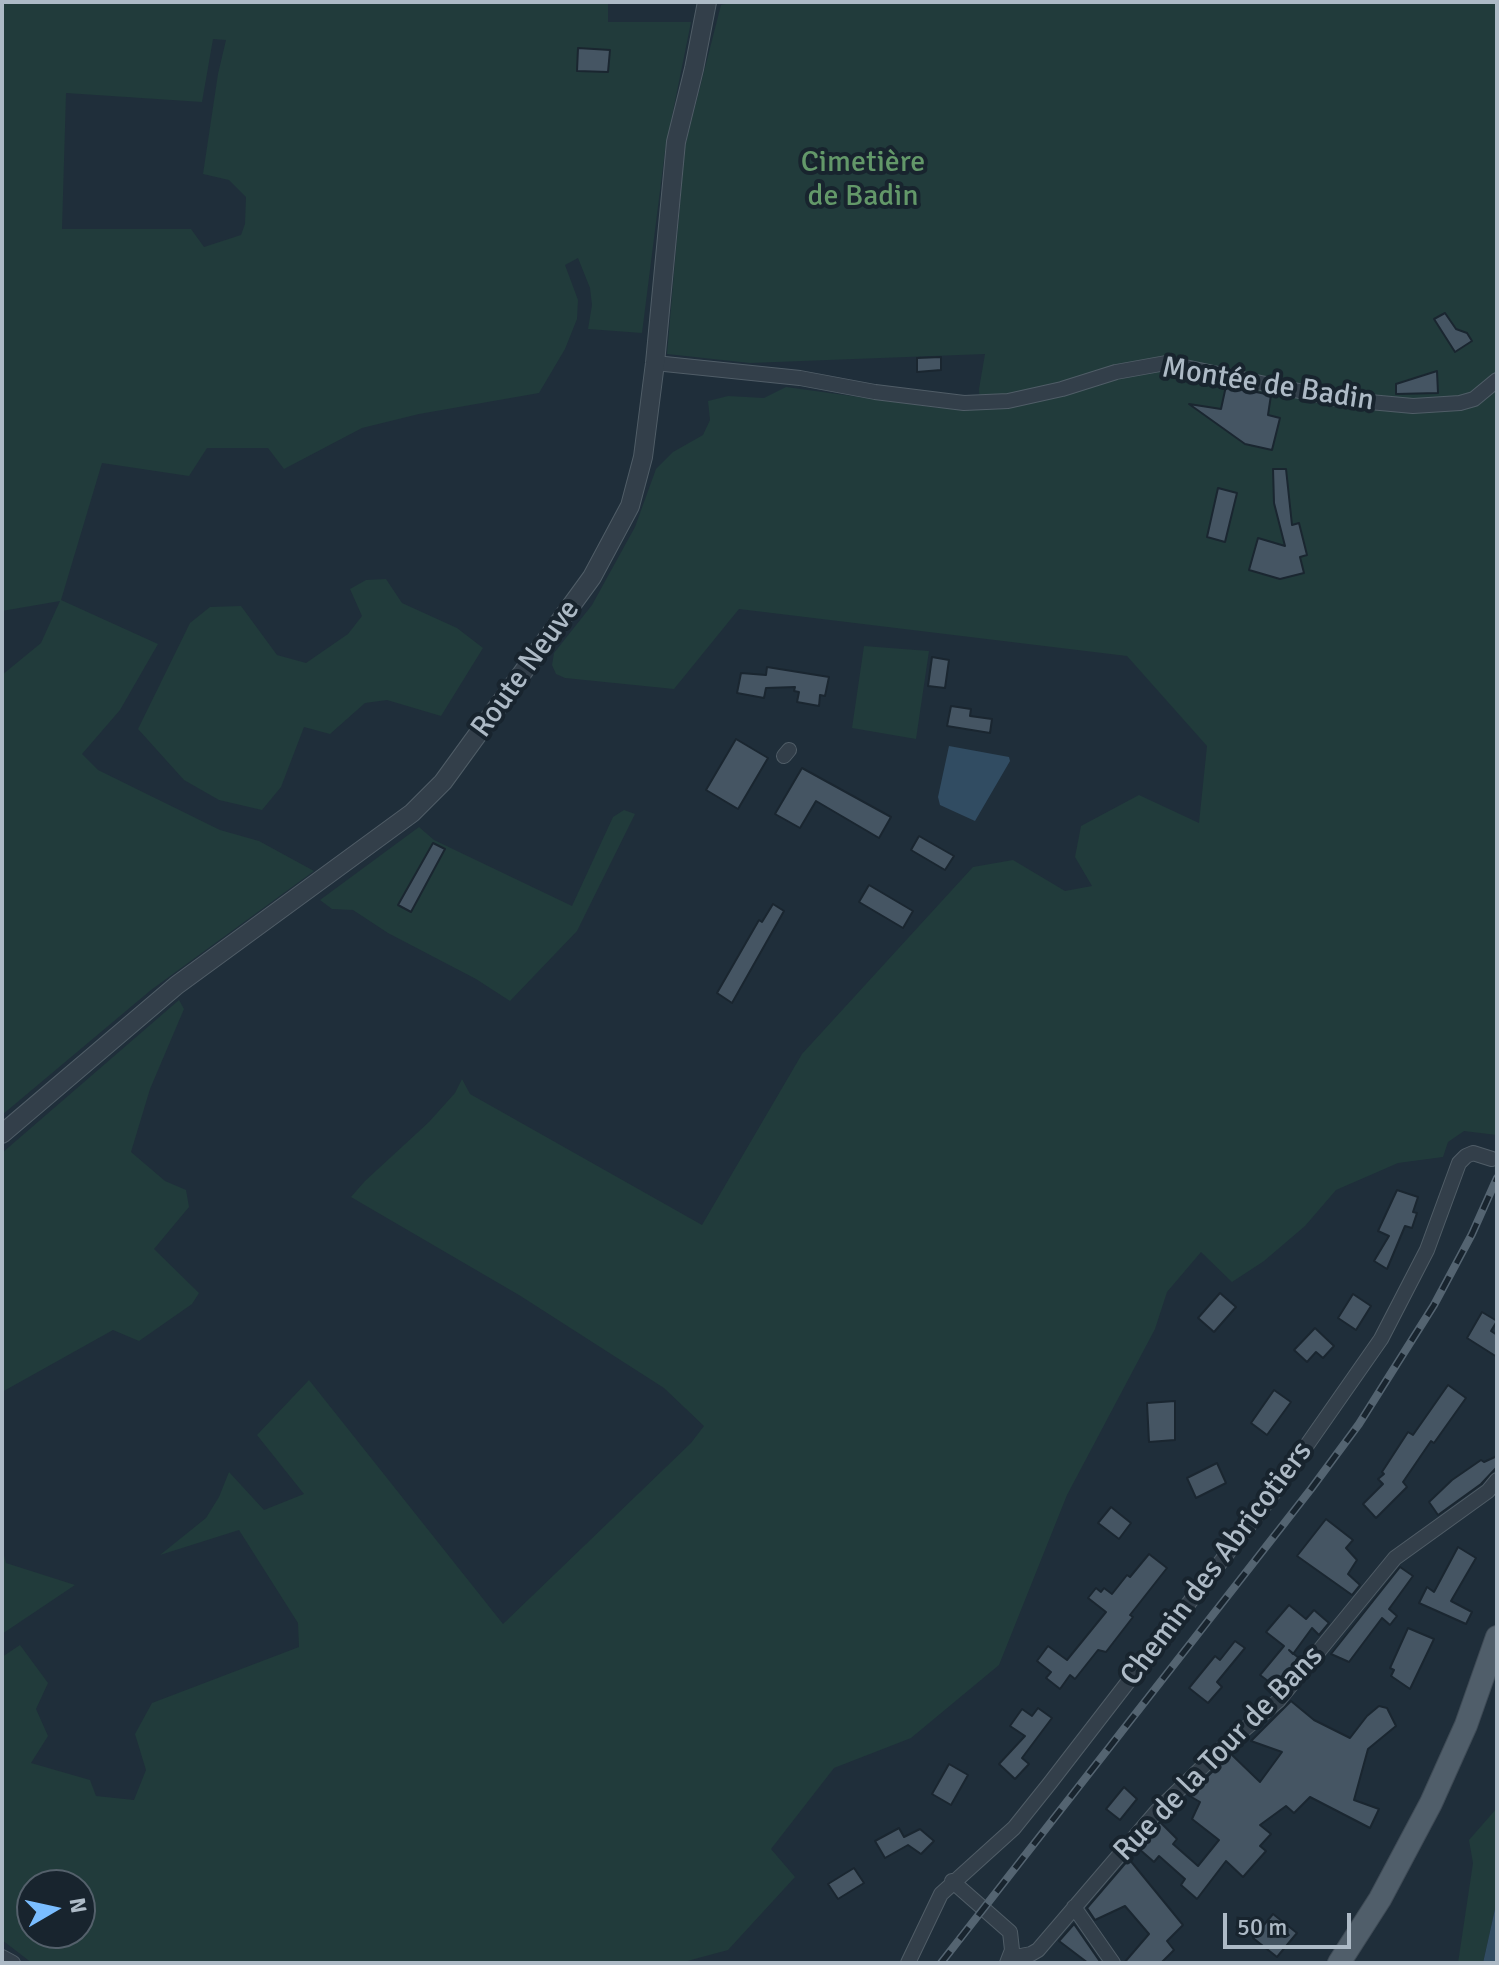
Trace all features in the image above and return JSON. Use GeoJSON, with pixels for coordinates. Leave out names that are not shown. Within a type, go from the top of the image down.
{"type":"FeatureCollection","features":[{"type":"Feature","properties":{"kind":"main road"},"geometry":{"type":"LineString","coordinates":[[1339,1963],[1380,1899],[1431,1803],[1466,1725],[1497,1637]]}},
{"type":"Feature","properties":{"kind":"street","name":"Route Neuve"},"geometry":{"type":"LineString","coordinates":[[2,1134],[177,985],[395,827],[443,782],[563,620],[612,543],[630,506],[649,423],[676,142],[707,2]]}},
{"type":"Feature","properties":{"kind":"street","name":"Montée de Badin"},"geometry":{"type":"LineString","coordinates":[[655,363],[800,378],[875,392],[964,403],[1008,401],[1062,389],[1116,372],[1166,363],[1337,399],[1413,406],[1474,399],[1497,380]]}},
{"type":"Feature","properties":{"kind":"street","name":"Chemin des Abricotiers"},"geometry":{"type":"LineString","coordinates":[[908,1963],[936,1903],[952,1881],[1014,1828],[1270,1498],[1381,1339],[1427,1250],[1459,1163],[1473,1153],[1492,1159]]}},
{"type":"Feature","properties":{"kind":"street","name":"Rue de la Tour de Bans"},"geometry":{"type":"LineString","coordinates":[[1008,1960],[1038,1950],[1157,1811],[1220,1750],[1286,1693],[1395,1558],[1488,1491],[1497,1480]]}},
{"type":"Feature","properties":{"kind":"street"},"geometry":{"type":"LineString","coordinates":[[952,1881],[1005,1926],[1012,1943],[1008,1960]]}},
{"type":"Feature","properties":{"kind":"street"},"geometry":{"type":"LineString","coordinates":[[1074,1907],[1113,1962]]}},
{"type":"Feature","properties":{"kind":"street"},"geometry":{"type":"LineString","coordinates":[[2,1957],[13,1963]]}},
{"type":"Feature","properties":{"kind":"green space"},"geometry":{"type":"Polygon","coordinates":[[[2,2],[608,2],[608,22],[691,22],[665,151],[642,333],[588,329],[592,305],[590,288],[578,258],[565,265],[578,300],[577,319],[565,349],[539,393],[419,414],[362,428],[284,469],[268,448],[207,448],[189,476],[102,463],[61,600],[158,644],[120,710],[82,754],[98,770],[220,830],[259,841],[314,871],[151,990],[2,1115],[2,675],[41,643],[60,601],[2,611],[2,2]],[[213,39],[202,102],[66,93],[62,229],[191,229],[204,247],[241,235],[245,224],[246,197],[229,180],[203,174],[226,40],[213,39]]]}},
{"type":"Feature","properties":{"kind":"green space","name":"Cimetière de Badin"},"geometry":{"type":"Polygon","coordinates":[[[734,2],[1497,2],[1497,1135],[1464,1131],[1448,1142],[1443,1157],[1398,1163],[1336,1190],[1305,1226],[1264,1261],[1232,1282],[1201,1252],[1167,1292],[1155,1329],[1067,1495],[999,1665],[911,1738],[834,1768],[771,1849],[795,1877],[728,1950],[680,1963],[32,1963],[2,1940],[2,1657],[20,1645],[48,1683],[36,1709],[48,1736],[31,1763],[90,1780],[96,1796],[134,1800],[146,1770],[135,1734],[152,1703],[299,1647],[298,1623],[239,1530],[160,1555],[206,1518],[229,1472],[264,1510],[304,1494],[257,1435],[309,1380],[503,1624],[691,1443],[704,1426],[664,1388],[519,1295],[351,1197],[429,1122],[455,1093],[462,1079],[470,1094],[702,1225],[802,1054],[973,867],[1013,860],[1065,891],[1092,886],[1075,857],[1081,826],[1139,795],[1199,823],[1207,746],[1127,656],[739,609],[674,689],[565,678],[556,674],[552,665],[554,653],[592,605],[635,527],[656,469],[673,452],[703,435],[710,420],[708,401],[728,396],[764,398],[786,387],[939,408],[980,408],[979,389],[985,354],[750,363],[667,354],[685,146],[721,5],[734,2]]]}},
{"type":"Feature","properties":{"kind":"green space"},"geometry":{"type":"Polygon","coordinates":[[[386,579],[402,603],[457,628],[483,648],[441,716],[387,700],[365,703],[330,734],[304,727],[281,787],[262,810],[219,800],[184,780],[138,729],[190,623],[210,607],[241,606],[277,655],[306,663],[348,634],[362,616],[350,589],[366,580],[386,579]]]}},
{"type":"Feature","properties":{"kind":"green space"},"geometry":{"type":"Polygon","coordinates":[[[864,646],[929,651],[916,739],[852,728],[864,646]]]}},
{"type":"Feature","properties":{"kind":"green space"},"geometry":{"type":"Polygon","coordinates":[[[624,810],[635,814],[577,931],[510,1001],[353,910],[332,909],[320,900],[419,827],[434,840],[572,906],[613,817],[624,810]]]}},
{"type":"Feature","properties":{"kind":"green space"},"geometry":{"type":"Polygon","coordinates":[[[179,1000],[184,1009],[150,1089],[131,1152],[165,1181],[186,1190],[189,1207],[154,1249],[199,1293],[192,1304],[139,1341],[113,1330],[2,1392],[2,1153],[179,1000]]]}},
{"type":"Feature","properties":{"kind":"green space"},"geometry":{"type":"Polygon","coordinates":[[[2,1547],[6,1563],[75,1585],[2,1634],[2,1547]]]}},
{"type":"Feature","properties":{"kind":"green space"},"geometry":{"type":"Polygon","coordinates":[[[1497,1808],[1497,1900],[1483,1963],[1458,1963],[1473,1863],[1469,1840],[1497,1808]]]}},
{"type":"Feature","properties":{"kind":"water"},"geometry":{"type":"Polygon","coordinates":[[[949,746],[1009,757],[1010,761],[975,821],[940,805],[938,797],[949,746]]]}},
{"type":"Feature","properties":{"kind":"water"},"geometry":{"type":"Polygon","coordinates":[[[1497,1900],[1497,1963],[1483,1963],[1497,1900]]]}},
{"type":"Feature","properties":{"kind":"building"},"geometry":{"type":"Polygon","coordinates":[[[578,48],[610,50],[608,72],[577,71],[578,48]]]}},
{"type":"Feature","properties":{"kind":"building"},"geometry":{"type":"Polygon","coordinates":[[[1445,313],[1456,329],[1467,333],[1472,341],[1455,352],[1434,319],[1445,313]]]}},
{"type":"Feature","properties":{"kind":"building"},"geometry":{"type":"Polygon","coordinates":[[[941,357],[941,370],[917,372],[917,358],[941,357]]]}},
{"type":"Feature","properties":{"kind":"building"},"geometry":{"type":"Polygon","coordinates":[[[1437,371],[1438,393],[1396,394],[1396,384],[1437,371]]]}},
{"type":"Feature","properties":{"kind":"building"},"geometry":{"type":"Polygon","coordinates":[[[1226,386],[1271,395],[1268,415],[1280,418],[1272,450],[1245,444],[1189,404],[1221,409],[1226,386]]]}},
{"type":"Feature","properties":{"kind":"building"},"geometry":{"type":"Polygon","coordinates":[[[1273,469],[1286,469],[1292,525],[1299,523],[1307,555],[1300,557],[1304,573],[1280,579],[1249,570],[1258,538],[1285,546],[1274,503],[1273,469]]]}},
{"type":"Feature","properties":{"kind":"building"},"geometry":{"type":"Polygon","coordinates":[[[1218,488],[1237,493],[1225,542],[1207,537],[1218,488]]]}},
{"type":"Feature","properties":{"kind":"building"},"geometry":{"type":"Polygon","coordinates":[[[932,657],[949,660],[945,688],[928,686],[932,657]]]}},
{"type":"Feature","properties":{"kind":"building"},"geometry":{"type":"Polygon","coordinates":[[[767,667],[829,677],[825,696],[820,695],[819,706],[797,702],[799,692],[794,691],[795,687],[766,688],[764,698],[737,693],[741,673],[766,675],[767,667]]]}},
{"type":"Feature","properties":{"kind":"building"},"geometry":{"type":"Polygon","coordinates":[[[951,706],[971,709],[970,716],[992,719],[990,733],[947,726],[951,706]]]}},
{"type":"Feature","properties":{"kind":"building"},"geometry":{"type":"Polygon","coordinates":[[[736,739],[768,758],[738,809],[706,790],[736,739]]]}},
{"type":"Feature","properties":{"kind":"building"},"geometry":{"type":"Polygon","coordinates":[[[802,768],[891,817],[879,838],[816,801],[800,828],[775,814],[802,768]]]}},
{"type":"Feature","properties":{"kind":"building"},"geometry":{"type":"Polygon","coordinates":[[[919,836],[954,856],[945,870],[911,850],[919,836]]]}},
{"type":"Feature","properties":{"kind":"building"},"geometry":{"type":"Polygon","coordinates":[[[433,843],[445,849],[411,912],[398,905],[433,843]]]}},
{"type":"Feature","properties":{"kind":"building"},"geometry":{"type":"Polygon","coordinates":[[[869,885],[913,911],[903,928],[859,902],[869,885]]]}},
{"type":"Feature","properties":{"kind":"building"},"geometry":{"type":"Polygon","coordinates":[[[773,904],[784,911],[732,1003],[717,993],[759,920],[762,922],[773,904]]]}},
{"type":"Feature","properties":{"kind":"building"},"geometry":{"type":"Polygon","coordinates":[[[1397,1190],[1418,1197],[1413,1212],[1417,1213],[1412,1228],[1405,1226],[1387,1269],[1374,1261],[1389,1236],[1378,1231],[1397,1190]]]}},
{"type":"Feature","properties":{"kind":"building"},"geometry":{"type":"Polygon","coordinates":[[[1220,1293],[1236,1307],[1214,1332],[1198,1318],[1220,1293]]]}},
{"type":"Feature","properties":{"kind":"building"},"geometry":{"type":"Polygon","coordinates":[[[1353,1294],[1371,1306],[1356,1330],[1338,1318],[1353,1294]]]}},
{"type":"Feature","properties":{"kind":"building"},"geometry":{"type":"Polygon","coordinates":[[[1482,1312],[1497,1321],[1491,1331],[1497,1335],[1497,1357],[1467,1338],[1482,1312]]]}},
{"type":"Feature","properties":{"kind":"building"},"geometry":{"type":"Polygon","coordinates":[[[1315,1328],[1334,1346],[1323,1358],[1316,1352],[1307,1362],[1294,1350],[1315,1328]]]}},
{"type":"Feature","properties":{"kind":"building"},"geometry":{"type":"Polygon","coordinates":[[[1448,1385],[1466,1398],[1403,1482],[1407,1487],[1376,1518],[1363,1504],[1383,1484],[1378,1479],[1408,1432],[1413,1435],[1448,1385]]]}},
{"type":"Feature","properties":{"kind":"building"},"geometry":{"type":"Polygon","coordinates":[[[1274,1390],[1291,1402],[1267,1435],[1251,1423],[1274,1390]]]}},
{"type":"Feature","properties":{"kind":"building"},"geometry":{"type":"Polygon","coordinates":[[[1175,1401],[1175,1440],[1149,1442],[1147,1403],[1175,1401]]]}},
{"type":"Feature","properties":{"kind":"building"},"geometry":{"type":"Polygon","coordinates":[[[1497,1456],[1497,1467],[1481,1484],[1438,1515],[1429,1502],[1452,1480],[1481,1460],[1484,1462],[1497,1456]]]}},
{"type":"Feature","properties":{"kind":"building"},"geometry":{"type":"Polygon","coordinates":[[[1217,1463],[1226,1483],[1196,1498],[1187,1478],[1217,1463]]]}},
{"type":"Feature","properties":{"kind":"building"},"geometry":{"type":"Polygon","coordinates":[[[1111,1507],[1131,1523],[1119,1539],[1098,1523],[1111,1507]]]}},
{"type":"Feature","properties":{"kind":"building"},"geometry":{"type":"Polygon","coordinates":[[[1326,1519],[1353,1540],[1346,1548],[1357,1560],[1348,1574],[1360,1585],[1352,1595],[1297,1556],[1326,1519]]]}},
{"type":"Feature","properties":{"kind":"building"},"geometry":{"type":"Polygon","coordinates":[[[1458,1547],[1476,1558],[1451,1601],[1472,1612],[1466,1624],[1419,1603],[1427,1587],[1434,1592],[1458,1547]]]}},
{"type":"Feature","properties":{"kind":"building"},"geometry":{"type":"Polygon","coordinates":[[[1149,1554],[1167,1568],[1106,1652],[1098,1650],[1075,1679],[1070,1675],[1060,1689],[1046,1678],[1051,1672],[1037,1661],[1048,1646],[1067,1660],[1106,1612],[1088,1598],[1096,1588],[1101,1592],[1104,1588],[1112,1594],[1149,1554]]]}},
{"type":"Feature","properties":{"kind":"building"},"geometry":{"type":"Polygon","coordinates":[[[1400,1567],[1413,1576],[1389,1609],[1397,1616],[1390,1625],[1382,1618],[1349,1662],[1331,1654],[1400,1567]]]}},
{"type":"Feature","properties":{"kind":"building"},"geometry":{"type":"Polygon","coordinates":[[[1289,1605],[1306,1619],[1314,1610],[1329,1623],[1319,1635],[1312,1628],[1293,1654],[1300,1659],[1276,1687],[1260,1675],[1284,1646],[1266,1632],[1289,1605]]]}},
{"type":"Feature","properties":{"kind":"building"},"geometry":{"type":"Polygon","coordinates":[[[1408,1628],[1434,1639],[1410,1689],[1391,1676],[1394,1670],[1390,1668],[1408,1628]]]}},
{"type":"Feature","properties":{"kind":"building"},"geometry":{"type":"Polygon","coordinates":[[[1235,1641],[1245,1648],[1217,1682],[1222,1687],[1208,1703],[1189,1688],[1215,1656],[1220,1660],[1235,1641]]]}},
{"type":"Feature","properties":{"kind":"building"},"geometry":{"type":"Polygon","coordinates":[[[1291,1701],[1314,1720],[1350,1738],[1379,1706],[1387,1708],[1396,1726],[1368,1749],[1354,1800],[1379,1809],[1370,1828],[1310,1797],[1294,1813],[1286,1806],[1260,1825],[1271,1834],[1260,1846],[1266,1851],[1243,1877],[1226,1861],[1197,1899],[1181,1885],[1185,1879],[1159,1856],[1154,1862],[1138,1848],[1160,1822],[1177,1839],[1173,1844],[1198,1866],[1219,1840],[1192,1819],[1200,1802],[1188,1795],[1231,1754],[1260,1782],[1282,1752],[1251,1741],[1291,1701]]]}},
{"type":"Feature","properties":{"kind":"building"},"geometry":{"type":"Polygon","coordinates":[[[1038,1708],[1052,1718],[1022,1758],[1029,1764],[1015,1779],[999,1764],[1025,1736],[1010,1726],[1022,1709],[1032,1716],[1038,1708]]]}},
{"type":"Feature","properties":{"kind":"building"},"geometry":{"type":"Polygon","coordinates":[[[949,1764],[968,1775],[951,1805],[932,1794],[949,1764]]]}},
{"type":"Feature","properties":{"kind":"building"},"geometry":{"type":"Polygon","coordinates":[[[1124,1787],[1137,1799],[1120,1820],[1106,1809],[1124,1787]]]}},
{"type":"Feature","properties":{"kind":"building"},"geometry":{"type":"Polygon","coordinates":[[[899,1828],[904,1837],[920,1829],[934,1841],[921,1854],[908,1845],[885,1858],[875,1841],[899,1828]]]}},
{"type":"Feature","properties":{"kind":"building"},"geometry":{"type":"Polygon","coordinates":[[[1129,1859],[1183,1925],[1167,1941],[1174,1950],[1161,1963],[1124,1963],[1149,1934],[1125,1906],[1095,1920],[1087,1908],[1129,1859]]]}},
{"type":"Feature","properties":{"kind":"building"},"geometry":{"type":"Polygon","coordinates":[[[854,1868],[864,1883],[838,1899],[828,1884],[854,1868]]]}},
{"type":"Feature","properties":{"kind":"building"},"geometry":{"type":"Polygon","coordinates":[[[1273,1914],[1297,1933],[1277,1957],[1253,1938],[1273,1914]]]}},
{"type":"Feature","properties":{"kind":"building"},"geometry":{"type":"Polygon","coordinates":[[[1074,1924],[1101,1963],[1088,1963],[1059,1941],[1074,1924]]]}},
{"type":"Feature","properties":{"kind":"railway"},"geometry":{"type":"LineString","coordinates":[[941,1963],[1359,1424],[1434,1305],[1472,1234],[1497,1178]]}}]}
